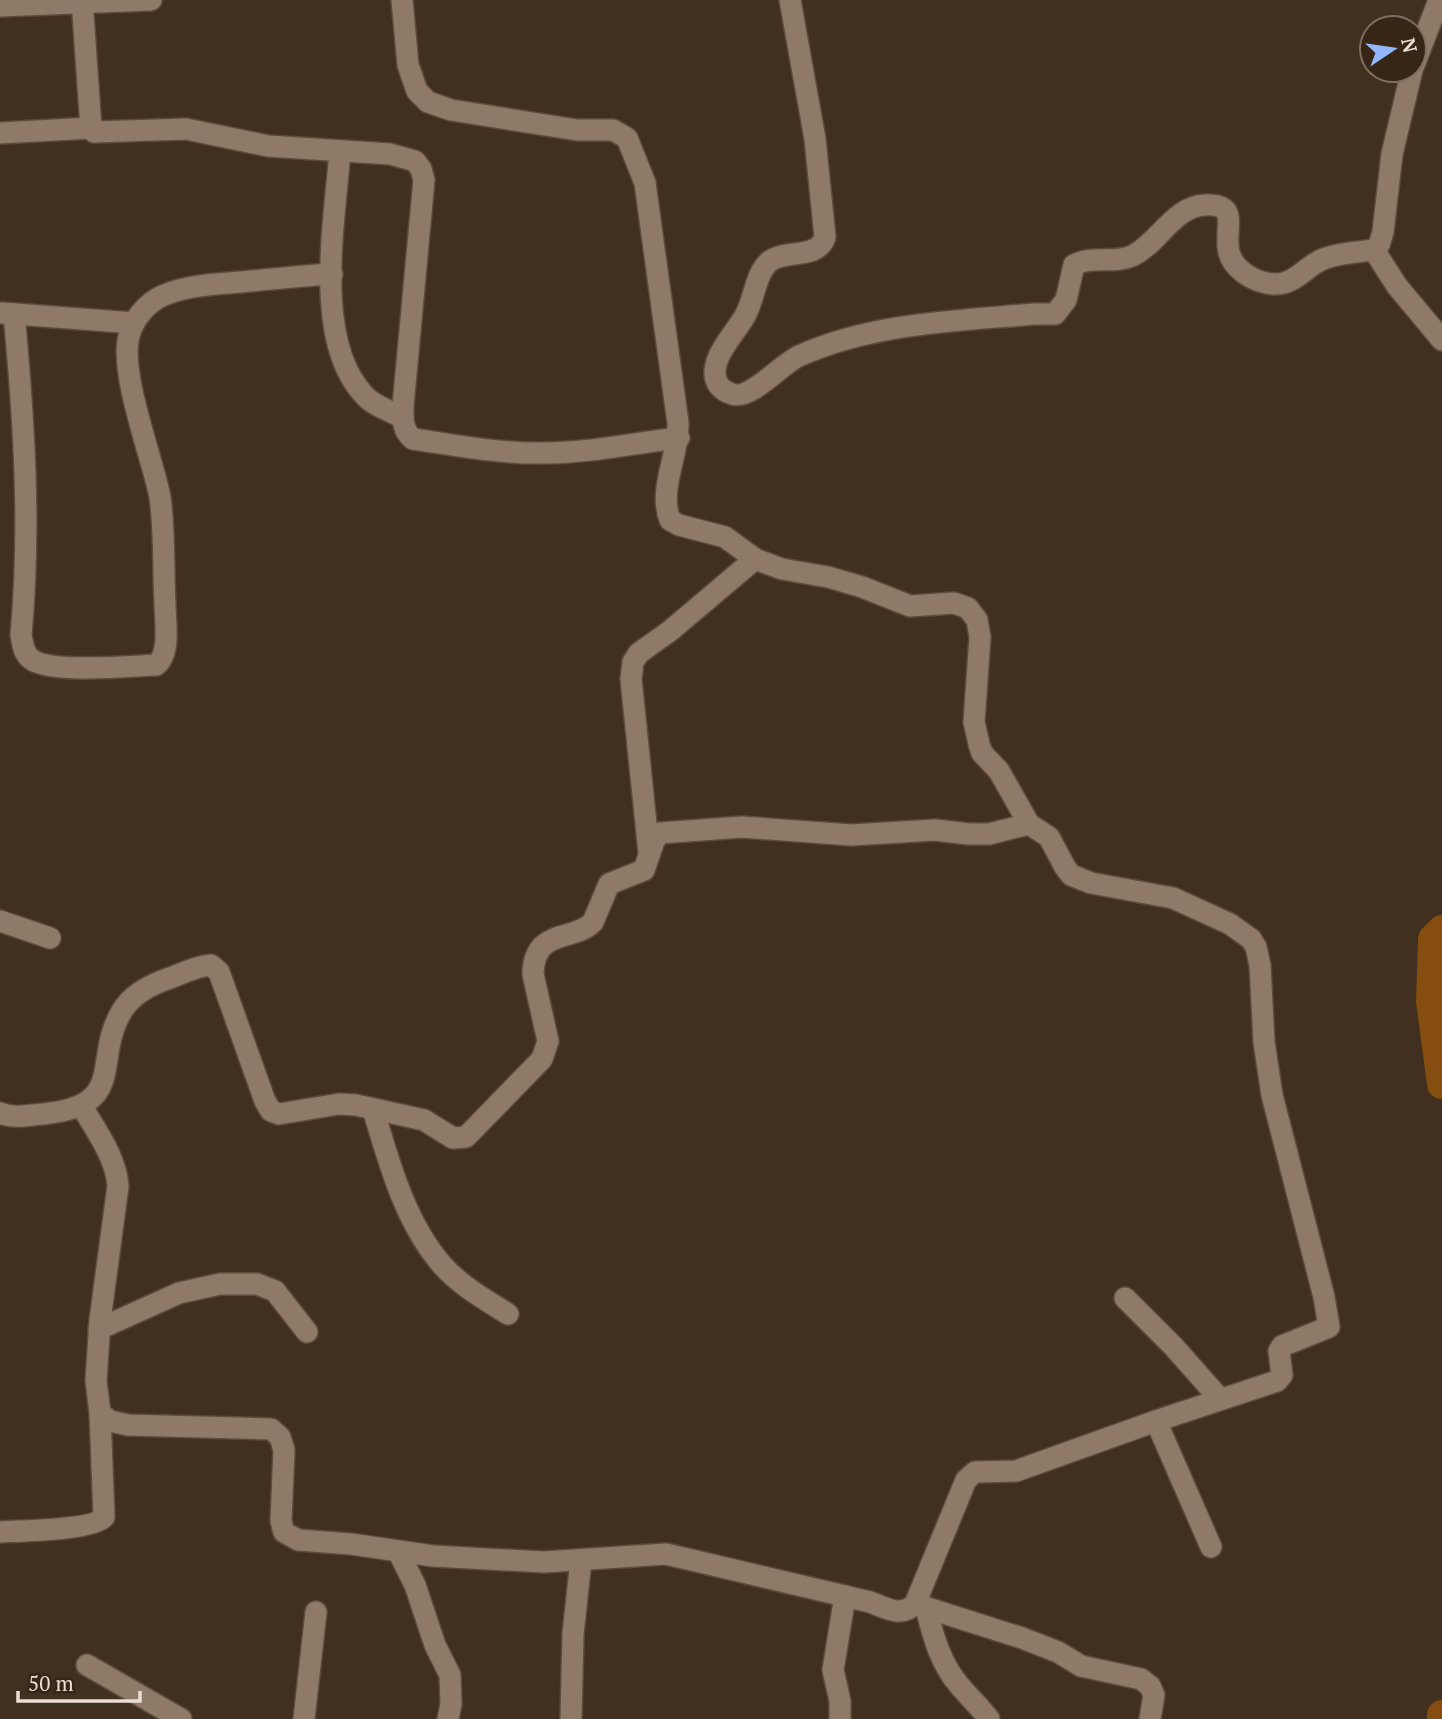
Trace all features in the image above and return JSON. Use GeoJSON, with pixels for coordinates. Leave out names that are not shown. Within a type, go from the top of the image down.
{"type":"FeatureCollection","features":[{"type":"Feature","properties":{"kind":"street"},"geometry":{"type":"LineString","coordinates":[[0,6],[151,0]]}},
{"type":"Feature","properties":{"kind":"street"},"geometry":{"type":"LineString","coordinates":[[402,0],[408,65],[417,91],[428,102],[451,110],[564,128],[613,130],[627,138],[645,183],[679,438],[667,492],[666,503],[670,520],[679,525],[725,537],[755,559],[782,569],[828,577],[910,606],[954,603],[968,608],[977,620],[979,637],[974,711],[977,738],[982,753],[999,771],[1028,824],[1048,836],[1065,867],[1079,880],[1173,898],[1230,924],[1251,939],[1256,947],[1260,965],[1264,1042],[1272,1095],[1324,1297],[1329,1327],[1282,1346],[1279,1351],[1282,1375],[1280,1379],[1016,1471],[975,1472],[967,1480],[920,1606],[946,1667],[958,1685],[989,1719]]}},
{"type":"Feature","properties":{"kind":"street"},"geometry":{"type":"LineString","coordinates":[[790,0],[816,139],[825,237],[824,243],[817,249],[771,260],[762,271],[747,313],[717,363],[716,381],[721,388],[736,395],[747,393],[795,358],[818,348],[866,335],[908,326],[1055,314],[1066,300],[1074,265],[1083,261],[1131,257],[1151,243],[1185,210],[1195,205],[1222,207],[1229,218],[1229,253],[1238,269],[1248,276],[1271,284],[1297,278],[1324,258],[1374,250],[1379,245],[1383,232],[1392,154],[1407,84]]}},
{"type":"Feature","properties":{"kind":"street"},"geometry":{"type":"LineString","coordinates":[[1428,29],[1439,0]]}},
{"type":"Feature","properties":{"kind":"street"},"geometry":{"type":"LineString","coordinates":[[82,1],[91,128],[97,134],[186,129],[268,146],[406,157],[415,161],[424,180],[402,418],[405,430],[413,439],[506,452],[571,452],[679,438]]}},
{"type":"Feature","properties":{"kind":"street"},"geometry":{"type":"LineString","coordinates":[[0,132],[91,128]]}},
{"type":"Feature","properties":{"kind":"street"},"geometry":{"type":"LineString","coordinates":[[340,151],[331,274],[331,302],[336,340],[354,382],[367,398],[402,418]]}},
{"type":"Feature","properties":{"kind":"street"},"geometry":{"type":"LineString","coordinates":[[1374,250],[1397,286],[1442,340]]}},
{"type":"Feature","properties":{"kind":"street"},"geometry":{"type":"LineString","coordinates":[[134,323],[7,313],[21,391],[27,522],[21,635],[26,654],[33,661],[65,667],[156,665],[160,663],[164,653],[166,638],[160,498],[129,376],[127,354],[128,337],[143,310],[162,296],[178,290],[214,284],[331,274]]}},
{"type":"Feature","properties":{"kind":"street"},"geometry":{"type":"LineString","coordinates":[[649,858],[631,679],[634,662],[639,653],[670,631],[755,559]]}},
{"type":"Feature","properties":{"kind":"street"},"geometry":{"type":"LineString","coordinates":[[0,1113],[11,1117],[56,1113],[81,1105],[96,1094],[102,1085],[112,1036],[122,1009],[133,998],[157,983],[208,965],[219,972],[265,1101],[271,1111],[279,1114],[339,1104],[424,1120],[453,1138],[466,1137],[542,1059],[547,1049],[548,1041],[533,974],[537,955],[556,937],[589,927],[609,884],[640,873],[646,867],[657,836],[673,831],[742,827],[850,835],[935,830],[989,834],[1028,824]]}},
{"type":"Feature","properties":{"kind":"street"},"geometry":{"type":"LineString","coordinates":[[0,921],[50,938]]}},
{"type":"Feature","properties":{"kind":"street"},"geometry":{"type":"LineString","coordinates":[[0,1532],[86,1526],[100,1522],[104,1517],[100,1413],[96,1381],[99,1329],[118,1186],[108,1153],[81,1105]]}},
{"type":"Feature","properties":{"kind":"street"},"geometry":{"type":"LineString","coordinates":[[373,1109],[389,1163],[421,1233],[443,1266],[474,1292],[508,1314]]}},
{"type":"Feature","properties":{"kind":"street"},"geometry":{"type":"LineString","coordinates":[[99,1329],[179,1293],[220,1284],[257,1284],[275,1291],[307,1332]]}},
{"type":"Feature","properties":{"kind":"street"},"geometry":{"type":"LineString","coordinates":[[1125,1298],[1174,1347],[1220,1399]]}},
{"type":"Feature","properties":{"kind":"street"},"geometry":{"type":"LineString","coordinates":[[100,1413],[110,1421],[128,1425],[271,1429],[280,1437],[284,1450],[281,1521],[286,1535],[298,1540],[433,1556],[544,1562],[674,1555],[870,1602],[893,1611],[906,1611],[920,1606],[1022,1638],[1058,1652],[1081,1666],[1141,1679],[1150,1686],[1154,1695],[1150,1719]]}},
{"type":"Feature","properties":{"kind":"street"},"geometry":{"type":"LineString","coordinates":[[1156,1421],[1211,1547]]}},
{"type":"Feature","properties":{"kind":"street"},"geometry":{"type":"LineString","coordinates":[[398,1551],[415,1585],[435,1645],[450,1675],[451,1704],[448,1719]]}},
{"type":"Feature","properties":{"kind":"street"},"geometry":{"type":"LineString","coordinates":[[570,1719],[573,1634],[581,1560]]}},
{"type":"Feature","properties":{"kind":"street"},"geometry":{"type":"LineString","coordinates":[[840,1719],[840,1700],[833,1670],[845,1596]]}},
{"type":"Feature","properties":{"kind":"street"},"geometry":{"type":"LineString","coordinates":[[304,1719],[316,1612]]}},
{"type":"Feature","properties":{"kind":"street"},"geometry":{"type":"LineString","coordinates":[[87,1665],[181,1719]]}},
{"type":"Feature","properties":{"kind":"waterway"},"geometry":{"type":"LineString","coordinates":[[1442,930],[1433,939],[1431,1001],[1442,1084]]}}]}
